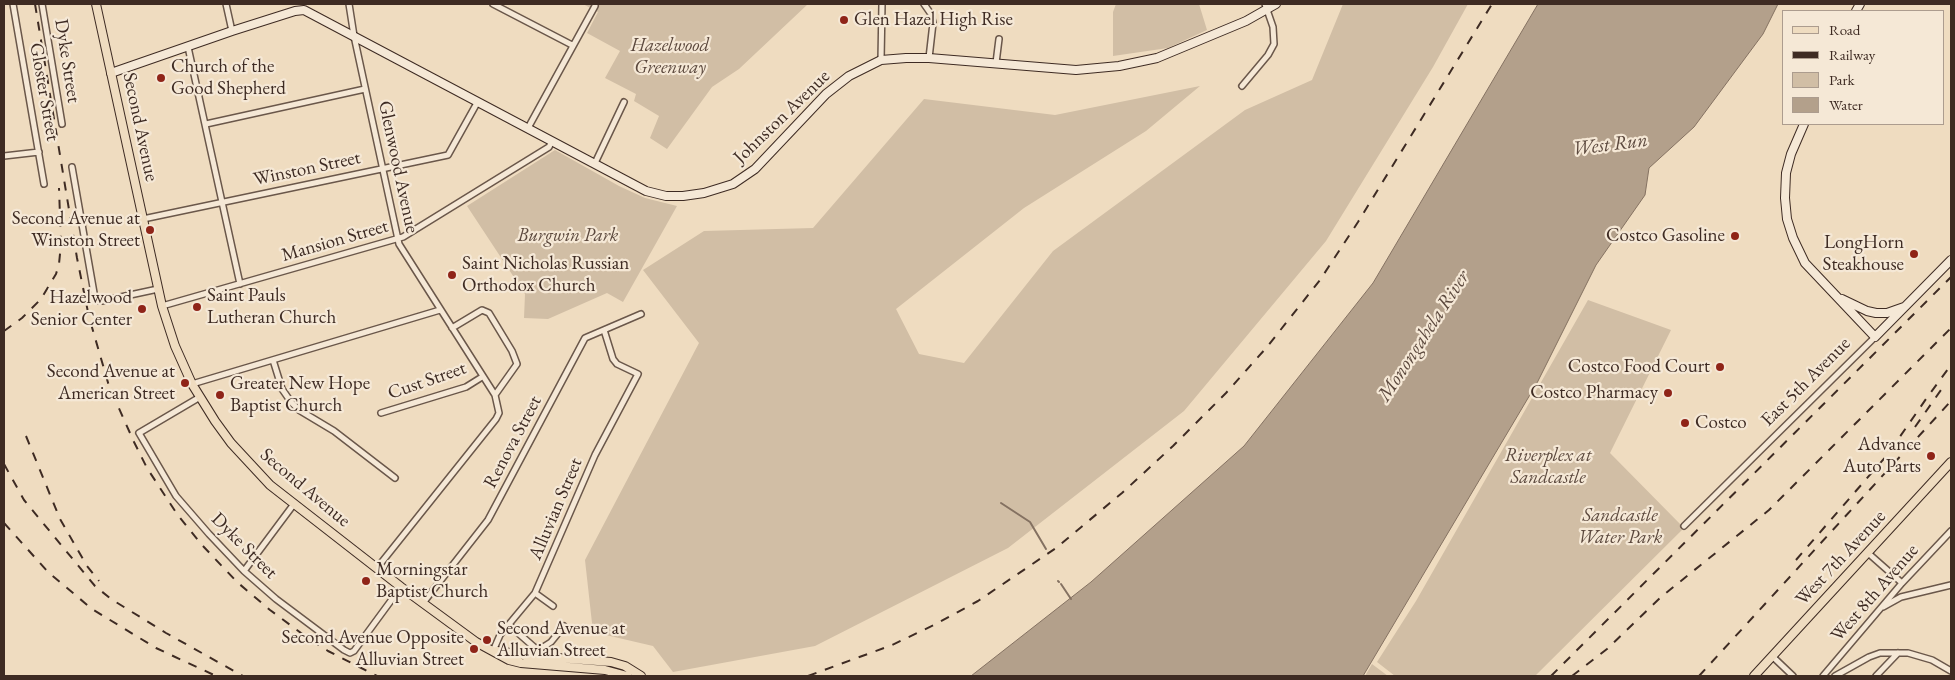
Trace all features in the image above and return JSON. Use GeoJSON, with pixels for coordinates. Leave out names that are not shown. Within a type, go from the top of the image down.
{"type":"FeatureCollection","features":[{"type":"Feature","properties":{"kind":"main road","name":"Second Avenue"},"geometry":{"type":"LineString","coordinates":[[96,4],[162,306],[175,346],[192,384],[219,427],[240,454],[270,485],[294,504],[462,633],[493,651],[509,660],[521,663],[605,670],[626,676]]}},
{"type":"Feature","properties":{"kind":"main road","name":"West 7th Avenue"},"geometry":{"type":"LineString","coordinates":[[1754,676],[1951,462]]}},
{"type":"Feature","properties":{"kind":"main road","name":"Second Avenue"},"geometry":{"type":"LineString","coordinates":[[493,651],[530,656],[611,662],[625,666],[641,676]]}},
{"type":"Feature","properties":{"kind":"street","name":"Gloster Street"},"geometry":{"type":"LineString","coordinates":[[13,4],[44,184]]}},
{"type":"Feature","properties":{"kind":"street","name":"Dyke Street"},"geometry":{"type":"LineString","coordinates":[[42,4],[62,124]]}},
{"type":"Feature","properties":{"kind":"street"},"geometry":{"type":"LineString","coordinates":[[226,4],[232,31]]}},
{"type":"Feature","properties":{"kind":"street","name":"Glenwood Avenue"},"geometry":{"type":"LineString","coordinates":[[349,4],[365,89],[398,239],[482,378],[495,395]]}},
{"type":"Feature","properties":{"kind":"street"},"geometry":{"type":"LineString","coordinates":[[493,4],[572,45]]}},
{"type":"Feature","properties":{"kind":"street"},"geometry":{"type":"LineString","coordinates":[[881,60],[882,4]]}},
{"type":"Feature","properties":{"kind":"street"},"geometry":{"type":"LineString","coordinates":[[924,4],[931,14],[933,23],[929,58]]}},
{"type":"Feature","properties":{"kind":"street","name":"Johnston Avenue"},"geometry":{"type":"LineString","coordinates":[[111,73],[232,31],[301,10],[307,11],[646,191],[666,196],[683,196],[704,193],[733,184],[755,169],[826,94],[849,76],[881,60],[929,58],[1076,70],[1119,66],[1157,58],[1246,21],[1266,6],[1276,4]]}},
{"type":"Feature","properties":{"kind":"street"},"geometry":{"type":"LineString","coordinates":[[528,128],[595,6]]}},
{"type":"Feature","properties":{"kind":"street"},"geometry":{"type":"LineString","coordinates":[[1242,86],[1268,55],[1274,44],[1273,27],[1266,6]]}},
{"type":"Feature","properties":{"kind":"street"},"geometry":{"type":"LineString","coordinates":[[996,63],[999,39]]}},
{"type":"Feature","properties":{"kind":"street"},"geometry":{"type":"LineString","coordinates":[[188,47],[240,284]]}},
{"type":"Feature","properties":{"kind":"street"},"geometry":{"type":"LineString","coordinates":[[206,124],[365,89]]}},
{"type":"Feature","properties":{"kind":"street","name":"Winston Street"},"geometry":{"type":"LineString","coordinates":[[143,219],[448,155],[477,102]]}},
{"type":"Feature","properties":{"kind":"street"},"geometry":{"type":"LineString","coordinates":[[595,163],[624,102]]}},
{"type":"Feature","properties":{"kind":"street"},"geometry":{"type":"LineString","coordinates":[[1804,125],[1791,154],[1786,173],[1784,198],[1787,219],[1793,238],[1805,263],[1875,337]]}},
{"type":"Feature","properties":{"kind":"street","name":"Mansion Street"},"geometry":{"type":"LineString","coordinates":[[162,306],[398,239],[549,147],[552,141]]}},
{"type":"Feature","properties":{"kind":"street"},"geometry":{"type":"LineString","coordinates":[[4,156],[39,152]]}},
{"type":"Feature","properties":{"kind":"street"},"geometry":{"type":"LineString","coordinates":[[72,167],[96,300],[102,301],[158,289]]}},
{"type":"Feature","properties":{"kind":"street","name":"East 5th Avenue"},"geometry":{"type":"LineString","coordinates":[[1684,526],[1951,260]]}},
{"type":"Feature","properties":{"kind":"street"},"geometry":{"type":"LineString","coordinates":[[1838,298],[1876,313],[1887,313],[1906,306]]}},
{"type":"Feature","properties":{"kind":"street"},"geometry":{"type":"LineString","coordinates":[[192,384],[440,310]]}},
{"type":"Feature","properties":{"kind":"street"},"geometry":{"type":"LineString","coordinates":[[377,568],[498,416],[498,405],[495,395],[517,364],[512,350],[487,311],[482,310],[452,328]]}},
{"type":"Feature","properties":{"kind":"street","name":"Renova Street"},"geometry":{"type":"LineString","coordinates":[[423,603],[488,520],[585,338],[641,314]]}},
{"type":"Feature","properties":{"kind":"street","name":"Alluvian Street"},"geometry":{"type":"LineString","coordinates":[[493,651],[500,635],[535,593],[596,455],[638,374],[618,364],[613,358],[604,330]]}},
{"type":"Feature","properties":{"kind":"street"},"geometry":{"type":"LineString","coordinates":[[273,360],[282,389],[299,410],[334,431],[395,478]]}},
{"type":"Feature","properties":{"kind":"street","name":"Cust Street"},"geometry":{"type":"LineString","coordinates":[[381,413],[466,387],[482,378]]}},
{"type":"Feature","properties":{"kind":"street","name":"Dyke Street"},"geometry":{"type":"LineString","coordinates":[[200,397],[139,433],[176,496],[244,571],[276,600],[344,650],[350,652],[354,651],[401,587]]}},
{"type":"Feature","properties":{"kind":"street"},"geometry":{"type":"LineString","coordinates":[[244,571],[294,504]]}},
{"type":"Feature","properties":{"kind":"street","name":"West 8th Avenue"},"geometry":{"type":"LineString","coordinates":[[1823,676],[1876,612],[1951,531]]}},
{"type":"Feature","properties":{"kind":"street"},"geometry":{"type":"LineString","coordinates":[[1868,553],[1902,583]]}},
{"type":"Feature","properties":{"kind":"street"},"geometry":{"type":"LineString","coordinates":[[1876,612],[1901,597],[1951,585]]}},
{"type":"Feature","properties":{"kind":"street"},"geometry":{"type":"LineString","coordinates":[[535,593],[552,606]]}},
{"type":"Feature","properties":{"kind":"street"},"geometry":{"type":"LineString","coordinates":[[509,625],[534,647],[540,649],[551,642],[564,626]]}},
{"type":"Feature","properties":{"kind":"street"},"geometry":{"type":"LineString","coordinates":[[1876,676],[1898,652]]}},
{"type":"Feature","properties":{"kind":"street"},"geometry":{"type":"LineString","coordinates":[[1835,676],[1869,657],[1880,653],[1898,652],[1932,660],[1951,671]]}},
{"type":"Feature","properties":{"kind":"street"},"geometry":{"type":"LineString","coordinates":[[1772,656],[1793,676]]}},
{"type":"Feature","properties":{"kind":"green space","name":"Hazelwood Greenway"},"geometry":{"type":"Polygon","coordinates":[[[583,4],[808,4],[739,69],[712,87],[667,149],[650,138],[659,116],[634,101],[636,94],[605,78],[620,51],[587,33],[598,12],[583,4]]]}},
{"type":"Feature","properties":{"kind":"green space"},"geometry":{"type":"Polygon","coordinates":[[[1116,4],[1199,4],[1207,30],[1168,48],[1113,56],[1113,12],[1116,4]]]}},
{"type":"Feature","properties":{"kind":"green space"},"geometry":{"type":"Polygon","coordinates":[[[1343,4],[1468,4],[1433,67],[1326,241],[1184,411],[1008,548],[815,646],[673,672],[653,646],[593,632],[585,560],[699,343],[643,270],[704,231],[813,228],[924,99],[1055,115],[1200,86],[1146,131],[1024,208],[896,309],[919,354],[964,363],[1053,251],[1245,110],[1312,80],[1343,4]]]}},
{"type":"Feature","properties":{"kind":"green space","name":"Burgwin Park"},"geometry":{"type":"Polygon","coordinates":[[[555,150],[619,186],[645,198],[677,206],[623,302],[607,293],[548,319],[524,318],[525,294],[467,206],[555,150]]]}},
{"type":"Feature","properties":{"kind":"green space","name":"Riverplex at Sandcastle"},"geometry":{"type":"Polygon","coordinates":[[[1588,300],[1671,330],[1610,453],[1684,528],[1535,676],[1395,676],[1377,662],[1416,601],[1588,300]]]}},
{"type":"Feature","properties":{"kind":"green space"},"geometry":{"type":"Polygon","coordinates":[[[1372,664],[1388,676],[1365,676],[1372,664]]]}},
{"type":"Feature","properties":{"kind":"water"},"geometry":{"type":"Polygon","coordinates":[[[1538,4],[1778,4],[1763,34],[1694,127],[1649,168],[1645,195],[1596,265],[1537,383],[1363,676],[971,676],[1091,582],[1244,446],[1373,283],[1538,4]]]}},
{"type":"Feature","properties":{"kind":"waterway"},"geometry":{"type":"LineString","coordinates":[[1001,503],[1030,522],[1046,549]]}},
{"type":"Feature","properties":{"kind":"waterway"},"geometry":{"type":"LineString","coordinates":[[1061,584],[1071,599]]}},
{"type":"Feature","properties":{"kind":"railway"},"geometry":{"type":"LineString","coordinates":[[35,4],[77,258],[89,317],[109,386],[147,468],[177,514],[202,545],[237,582],[305,636],[328,651],[377,676]]}},
{"type":"Feature","properties":{"kind":"railway"},"geometry":{"type":"LineString","coordinates":[[808,676],[892,645],[978,601],[1056,548],[1122,493],[1173,446],[1226,393],[1267,347],[1320,280],[1358,222],[1492,4]]}},
{"type":"Feature","properties":{"kind":"railway"},"geometry":{"type":"LineString","coordinates":[[4,331],[22,318],[41,299],[56,274],[61,244],[59,188]]}},
{"type":"Feature","properties":{"kind":"railway"},"geometry":{"type":"LineString","coordinates":[[1551,676],[1951,277]]}},
{"type":"Feature","properties":{"kind":"railway"},"geometry":{"type":"LineString","coordinates":[[1572,676],[1607,649],[1661,597],[1769,510],[1951,328]]}},
{"type":"Feature","properties":{"kind":"railway"},"geometry":{"type":"LineString","coordinates":[[1796,560],[1888,454],[1951,365]]}},
{"type":"Feature","properties":{"kind":"railway"},"geometry":{"type":"LineString","coordinates":[[1915,427],[1941,390]]}},
{"type":"Feature","properties":{"kind":"railway"},"geometry":{"type":"LineString","coordinates":[[1699,676],[1951,401]]}},
{"type":"Feature","properties":{"kind":"railway"},"geometry":{"type":"LineString","coordinates":[[26,436],[60,519],[87,566],[99,581]]}},
{"type":"Feature","properties":{"kind":"railway"},"geometry":{"type":"LineString","coordinates":[[4,464],[24,500],[95,586],[111,599],[166,633],[243,676]]}},
{"type":"Feature","properties":{"kind":"railway"},"geometry":{"type":"LineString","coordinates":[[4,523],[48,572],[92,609],[156,648],[216,676]]}},
{"type":"Feature","properties":{"kind":"place","name":"Glen Hazel High Rise"},"geometry":{"type":"Point","coordinates":[844,20]}},
{"type":"Feature","properties":{"kind":"place","name":"Church of the Good Shepherd"},"geometry":{"type":"Point","coordinates":[161,78]}},
{"type":"Feature","properties":{"kind":"place","name":"Second Avenue at Winston Street"},"geometry":{"type":"Point","coordinates":[150,230]}},
{"type":"Feature","properties":{"kind":"place","name":"Costco Gasoline"},"geometry":{"type":"Point","coordinates":[1735,236]}},
{"type":"Feature","properties":{"kind":"place","name":"LongHorn Steakhouse"},"geometry":{"type":"Point","coordinates":[1914,254]}},
{"type":"Feature","properties":{"kind":"place","name":"Saint Nicholas Russian Orthodox Church"},"geometry":{"type":"Point","coordinates":[452,275]}},
{"type":"Feature","properties":{"kind":"place","name":"Saint Pauls Lutheran Church"},"geometry":{"type":"Point","coordinates":[197,307]}},
{"type":"Feature","properties":{"kind":"place","name":"Hazelwood Senior Center"},"geometry":{"type":"Point","coordinates":[142,309]}},
{"type":"Feature","properties":{"kind":"place","name":"Costco Food Court"},"geometry":{"type":"Point","coordinates":[1720,367]}},
{"type":"Feature","properties":{"kind":"place","name":"Second Avenue at American Street"},"geometry":{"type":"Point","coordinates":[185,383]}},
{"type":"Feature","properties":{"kind":"place","name":"Costco Pharmacy"},"geometry":{"type":"Point","coordinates":[1668,393]}},
{"type":"Feature","properties":{"kind":"place","name":"Greater New Hope Baptist Church"},"geometry":{"type":"Point","coordinates":[220,395]}},
{"type":"Feature","properties":{"kind":"place","name":"Costco"},"geometry":{"type":"Point","coordinates":[1685,423]}},
{"type":"Feature","properties":{"kind":"place","name":"Advance Auto Parts"},"geometry":{"type":"Point","coordinates":[1931,456]}},
{"type":"Feature","properties":{"kind":"place","name":"Morningstar Baptist Church"},"geometry":{"type":"Point","coordinates":[366,581]}},
{"type":"Feature","properties":{"kind":"place","name":"Second Avenue at Alluvian Street"},"geometry":{"type":"Point","coordinates":[487,640]}},
{"type":"Feature","properties":{"kind":"place","name":"Second Avenue Opposite Alluvian Street"},"geometry":{"type":"Point","coordinates":[474,649]}},
{"type":"Feature","properties":{"kind":"water label","name":"West Run"},"geometry":{"type":"Point","coordinates":[1610,145]}},
{"type":"Feature","properties":{"kind":"water label","name":"Monongahela River"},"geometry":{"type":"Point","coordinates":[1424,336]}},
{"type":"Feature","properties":{"kind":"park label","name":"Sandcastle Water Park"},"geometry":{"type":"Point","coordinates":[1620,527]}}]}
